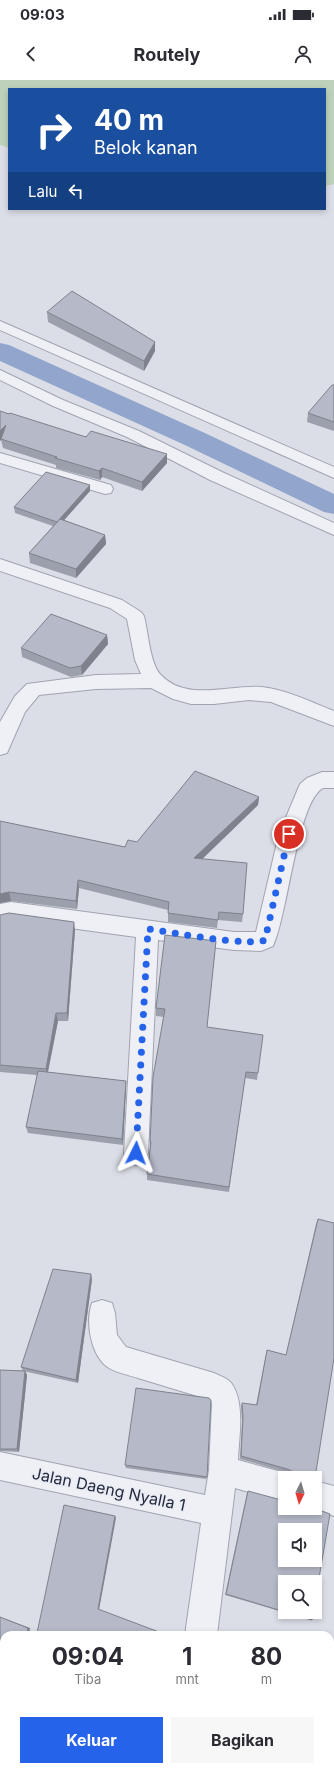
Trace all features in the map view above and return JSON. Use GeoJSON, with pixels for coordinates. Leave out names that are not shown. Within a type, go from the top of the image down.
{"type":"FeatureCollection","features":[{"type":"Feature","properties":{"kind":"street"},"geometry":{"type":"LineString","coordinates":[[0,325],[334,473]]}},
{"type":"Feature","properties":{"kind":"street"},"geometry":{"type":"LineString","coordinates":[[0,374],[58,403],[133,434],[216,476],[334,530]]}},
{"type":"Feature","properties":{"kind":"street"},"geometry":{"type":"LineString","coordinates":[[0,458],[105,489]]}},
{"type":"Feature","properties":{"kind":"street"},"geometry":{"type":"LineString","coordinates":[[0,565],[116,604],[135,616],[140,632],[144,660],[156,681],[173,691],[192,698],[262,694],[293,702],[334,719]]}},
{"type":"Feature","properties":{"kind":"street"},"geometry":{"type":"LineString","coordinates":[[0,748],[22,700],[34,689],[96,682],[156,681]]}},
{"type":"Feature","properties":{"kind":"street"},"geometry":{"type":"LineString","coordinates":[[0,913],[11,911],[234,941],[261,942],[265,940],[289,834],[307,790],[314,783],[322,780],[334,780]]}},
{"type":"Feature","properties":{"kind":"street"},"geometry":{"type":"LineString","coordinates":[[136,1153],[148,929]]}},
{"type":"Feature","properties":{"kind":"street"},"geometry":{"type":"LineString","coordinates":[[102,1313],[102,1327],[107,1345],[118,1358],[214,1387],[222,1393],[226,1402],[223,1470],[202,1631]]}},
{"type":"Feature","properties":{"kind":"street","name":"Jalan Daeng Nyalla 1"},"geometry":{"type":"LineString","coordinates":[[0,1466],[218,1512]]}},
{"type":"Feature","properties":{"kind":"street"},"geometry":{"type":"LineString","coordinates":[[223,1470],[278,1486]]}},
{"type":"Feature","properties":{"kind":"street"},"geometry":{"type":"LineString","coordinates":[[322,1498],[334,1501]]}},
{"type":"Feature","properties":{"kind":"green space"},"geometry":{"type":"Polygon","coordinates":[[[0,80],[334,80],[334,184],[326,186],[326,88],[8,88],[8,148],[0,145],[0,80]]]}},
{"type":"Feature","properties":{"kind":"building"},"geometry":{"type":"Polygon","coordinates":[[[72,291],[155,342],[144,361],[47,312],[72,291]]]}},
{"type":"Feature","properties":{"kind":"building"},"geometry":{"type":"Polygon","coordinates":[[[332,385],[334,385],[334,422],[308,413],[332,385]]]}},
{"type":"Feature","properties":{"kind":"building"},"geometry":{"type":"Polygon","coordinates":[[[0,411],[86,437],[91,431],[167,454],[142,482],[102,468],[99,471],[55,458],[57,457],[1,439],[6,425],[0,431],[0,411]]]}},
{"type":"Feature","properties":{"kind":"building"},"geometry":{"type":"Polygon","coordinates":[[[46,472],[90,485],[57,522],[14,507],[46,472]]]}},
{"type":"Feature","properties":{"kind":"building"},"geometry":{"type":"Polygon","coordinates":[[[60,519],[105,535],[76,569],[29,553],[60,519]]]}},
{"type":"Feature","properties":{"kind":"building"},"geometry":{"type":"Polygon","coordinates":[[[51,614],[107,635],[81,666],[70,668],[21,648],[51,614]]]}},
{"type":"Feature","properties":{"kind":"building"},"geometry":{"type":"Polygon","coordinates":[[[195,771],[259,797],[194,858],[247,863],[243,914],[219,912],[218,920],[168,913],[169,902],[78,880],[76,901],[9,892],[0,894],[0,821],[125,847],[128,840],[137,842],[195,771]]]}},
{"type":"Feature","properties":{"kind":"building"},"geometry":{"type":"Polygon","coordinates":[[[9,913],[74,922],[67,1013],[56,1013],[46,1069],[0,1065],[0,915],[9,913]]]}},
{"type":"Feature","properties":{"kind":"building"},"geometry":{"type":"Polygon","coordinates":[[[165,935],[216,941],[207,1027],[263,1035],[258,1073],[246,1072],[229,1187],[147,1174],[151,1142],[153,1077],[165,1009],[156,1008],[165,935]]]}},
{"type":"Feature","properties":{"kind":"building"},"geometry":{"type":"Polygon","coordinates":[[[38,1071],[126,1081],[122,1139],[26,1127],[38,1071]]]}},
{"type":"Feature","properties":{"kind":"building"},"geometry":{"type":"Polygon","coordinates":[[[318,1219],[334,1223],[334,1358],[316,1471],[291,1471],[241,1456],[243,1417],[242,1403],[257,1405],[267,1350],[286,1355],[318,1219]]]}},
{"type":"Feature","properties":{"kind":"building"},"geometry":{"type":"Polygon","coordinates":[[[53,1269],[91,1274],[76,1380],[21,1367],[53,1269]]]}},
{"type":"Feature","properties":{"kind":"building"},"geometry":{"type":"Polygon","coordinates":[[[0,1370],[25,1371],[17,1449],[0,1449],[0,1370]]]}},
{"type":"Feature","properties":{"kind":"building"},"geometry":{"type":"Polygon","coordinates":[[[136,1388],[209,1398],[211,1400],[207,1477],[125,1465],[136,1388]]]}},
{"type":"Feature","properties":{"kind":"building"},"geometry":{"type":"Polygon","coordinates":[[[248,1491],[278,1499],[278,1515],[322,1515],[322,1511],[330,1514],[322,1560],[322,1523],[278,1523],[278,1567],[321,1567],[319,1575],[278,1575],[278,1610],[226,1594],[248,1491]]]}},
{"type":"Feature","properties":{"kind":"building"},"geometry":{"type":"Polygon","coordinates":[[[64,1505],[115,1516],[98,1609],[156,1631],[37,1631],[64,1505]]]}},
{"type":"Feature","properties":{"kind":"building"},"geometry":{"type":"Polygon","coordinates":[[[0,1617],[28,1628],[28,1631],[0,1631],[0,1617]]]}},
{"type":"Feature","properties":{"kind":"waterway"},"geometry":{"type":"LineString","coordinates":[[0,351],[197,440],[334,505]]}},
{"type":"Feature","properties":{"kind":"route"},"geometry":{"type":"LineString","coordinates":[[136,1153],[148,929],[234,941],[261,942],[265,940],[269,928],[289,834]]}}]}
